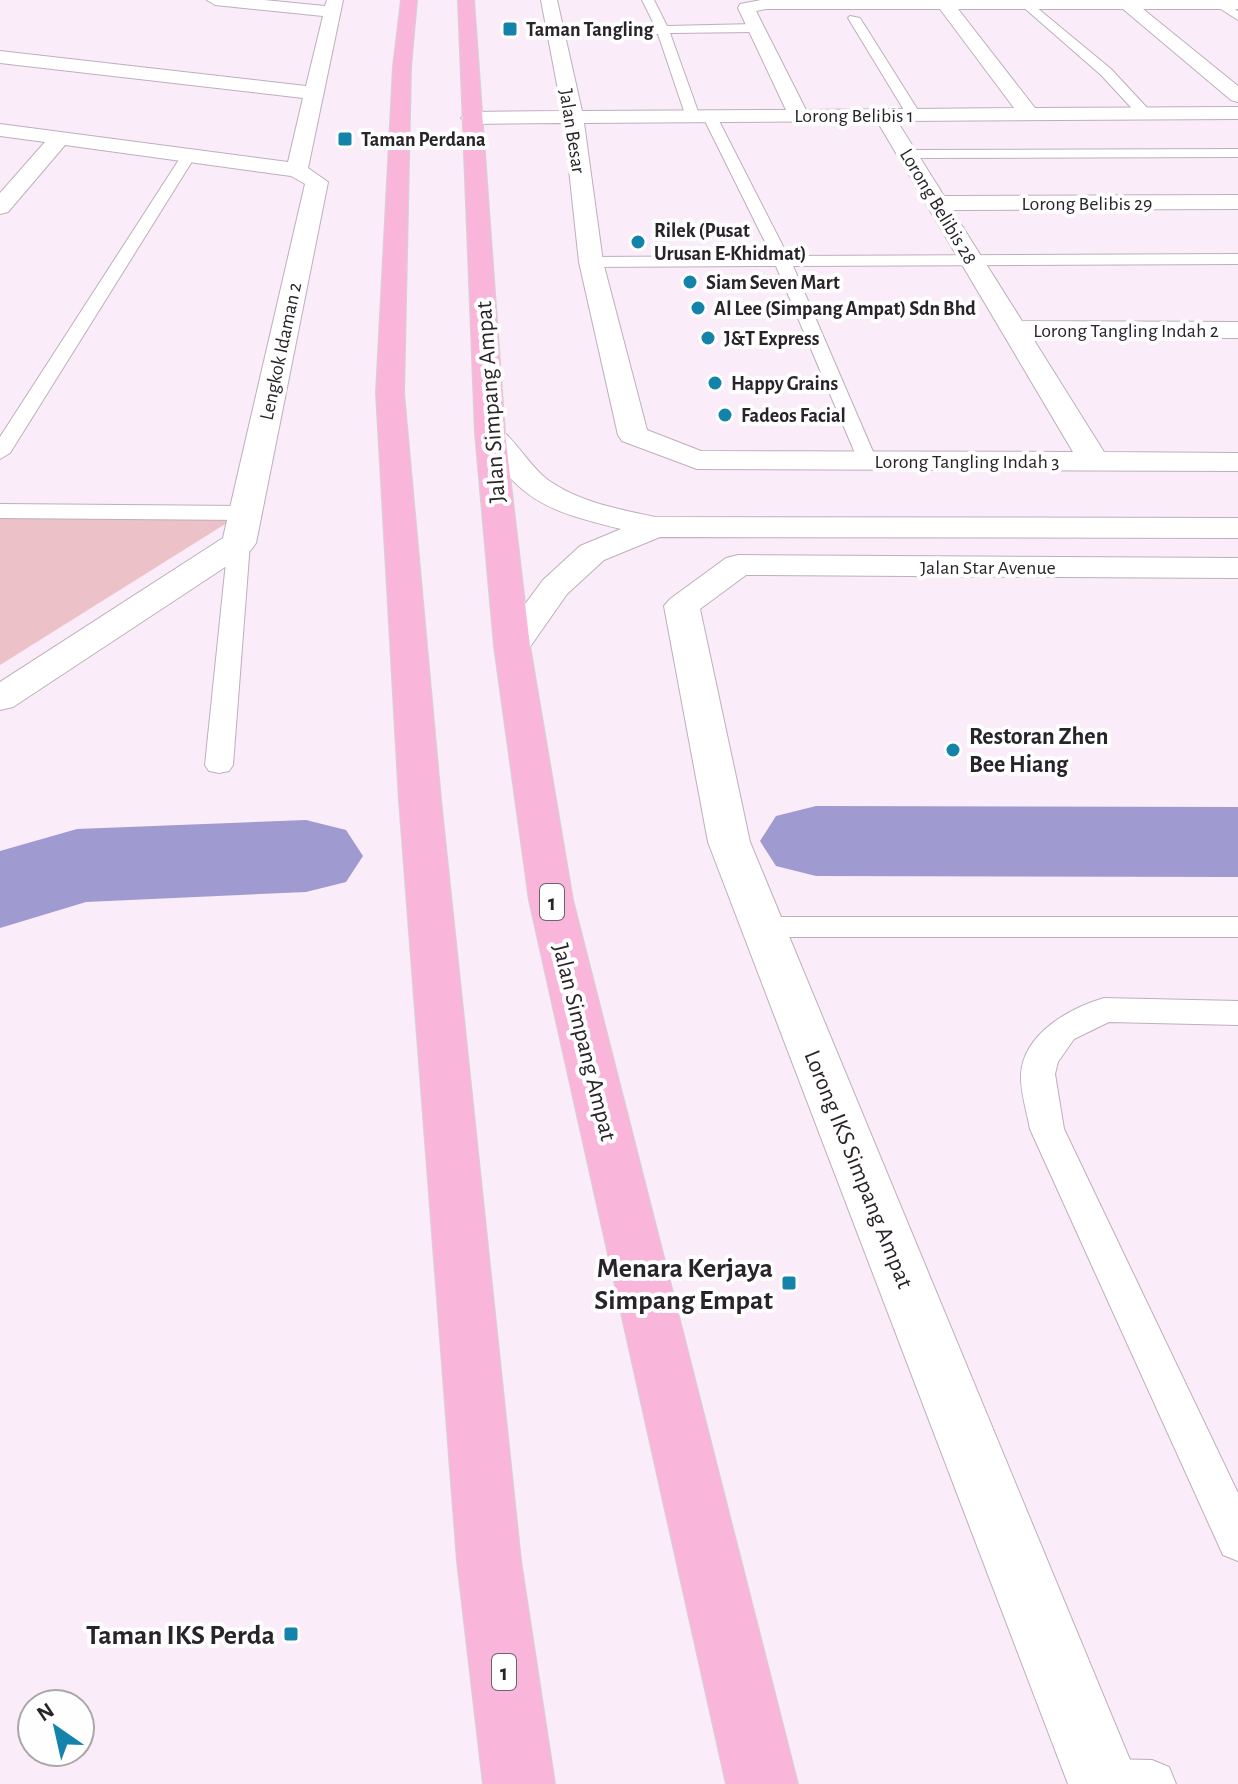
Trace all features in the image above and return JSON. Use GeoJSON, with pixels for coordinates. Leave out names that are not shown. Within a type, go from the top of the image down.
{"type":"FeatureCollection","features":[{"type":"Feature","properties":{"kind":"highway","name":"Jalan Simpang Ampat"},"geometry":{"type":"LineString","coordinates":[[420,4],[471,118],[490,433],[512,646],[551,900],[762,1784]]}},
{"type":"Feature","properties":{"kind":"highway","name":"Jalan Simpang Ampat"},"geometry":{"type":"LineString","coordinates":[[420,4],[390,393],[420,800],[487,1545],[519,1784]]}},
{"type":"Feature","properties":{"kind":"street"},"geometry":{"type":"LineString","coordinates":[[0,130],[297,170],[333,6],[215,0]]}},
{"type":"Feature","properties":{"kind":"street","name":"Jalan Besar"},"geometry":{"type":"LineString","coordinates":[[549,0],[573,117],[591,262],[633,435],[697,460]]}},
{"type":"Feature","properties":{"kind":"street"},"geometry":{"type":"LineString","coordinates":[[799,116],[746,8],[766,4],[1229,4]]}},
{"type":"Feature","properties":{"kind":"street"},"geometry":{"type":"LineString","coordinates":[[945,4],[1029,114]]}},
{"type":"Feature","properties":{"kind":"street"},"geometry":{"type":"LineString","coordinates":[[1127,4],[1238,96]]}},
{"type":"Feature","properties":{"kind":"street"},"geometry":{"type":"LineString","coordinates":[[0,57],[314,93]]}},
{"type":"Feature","properties":{"kind":"street","name":"Lorong Belibis 1"},"geometry":{"type":"LineString","coordinates":[[471,118],[1238,113]]}},
{"type":"Feature","properties":{"kind":"street","name":"Lorong Belibis 28"},"geometry":{"type":"LineString","coordinates":[[883,115],[1094,461]]}},
{"type":"Feature","properties":{"kind":"street"},"geometry":{"type":"LineString","coordinates":[[0,207],[60,138]]}},
{"type":"Feature","properties":{"kind":"street","name":"Lengkok Idaman 2"},"geometry":{"type":"LineString","coordinates":[[242,528],[317,182],[297,170]]}},
{"type":"Feature","properties":{"kind":"street","name":"Lorong Belibis 29"},"geometry":{"type":"LineString","coordinates":[[936,203],[1238,202]]}},
{"type":"Feature","properties":{"kind":"street","name":"Lorong Tangling Indah 2"},"geometry":{"type":"LineString","coordinates":[[1014,329],[1238,330]]}},
{"type":"Feature","properties":{"kind":"street"},"geometry":{"type":"LineString","coordinates":[[490,433],[522,475],[560,502],[655,527],[1238,528]]}},
{"type":"Feature","properties":{"kind":"street","name":"Lorong Tangling Indah 3"},"geometry":{"type":"LineString","coordinates":[[697,460],[1238,462]]}},
{"type":"Feature","properties":{"kind":"street"},"geometry":{"type":"LineString","coordinates":[[512,646],[555,587],[592,553],[655,527]]}},
{"type":"Feature","properties":{"kind":"street"},"geometry":{"type":"LineString","coordinates":[[0,699],[242,528]]}},
{"type":"Feature","properties":{"kind":"street","name":"Jalan Star Avenue"},"geometry":{"type":"LineString","coordinates":[[738,565],[1238,568]]}},
{"type":"Feature","properties":{"kind":"street","name":"Lorong IKS Simpang Ampat"},"geometry":{"type":"LineString","coordinates":[[738,565],[682,606],[729,842],[1104,1784]]}},
{"type":"Feature","properties":{"kind":"lane"},"geometry":{"type":"LineString","coordinates":[[648,0],[702,117],[782,260],[867,461]]}},
{"type":"Feature","properties":{"kind":"lane"},"geometry":{"type":"LineString","coordinates":[[1026,4],[1106,72],[1145,114]]}},
{"type":"Feature","properties":{"kind":"lane"},"geometry":{"type":"LineString","coordinates":[[1229,4],[1238,16]]}},
{"type":"Feature","properties":{"kind":"lane"},"geometry":{"type":"LineString","coordinates":[[854,18],[914,115]]}},
{"type":"Feature","properties":{"kind":"lane"},"geometry":{"type":"LineString","coordinates":[[557,32],[755,28]]}},
{"type":"Feature","properties":{"kind":"lane"},"geometry":{"type":"LineString","coordinates":[[906,154],[1238,153]]}},
{"type":"Feature","properties":{"kind":"lane"},"geometry":{"type":"LineString","coordinates":[[0,453],[189,155]]}},
{"type":"Feature","properties":{"kind":"lane"},"geometry":{"type":"LineString","coordinates":[[591,262],[1238,259]]}},
{"type":"Feature","properties":{"kind":"lane"},"geometry":{"type":"LineString","coordinates":[[0,511],[242,528]]}},
{"type":"Feature","properties":{"kind":"lane","name":"Lengkok Idaman 2"},"geometry":{"type":"LineString","coordinates":[[219,765],[242,528]]}},
{"type":"Feature","properties":{"kind":"lane"},"geometry":{"type":"LineString","coordinates":[[763,927],[1238,927]]}},
{"type":"Feature","properties":{"kind":"lane"},"geometry":{"type":"LineString","coordinates":[[1238,1013],[1104,1010],[1062,1031],[1042,1059],[1038,1074],[1047,1129],[1238,1540]]}},
{"type":"Feature","properties":{"kind":"lane"},"geometry":{"type":"LineString","coordinates":[[1104,1784],[1152,1784]]}},
{"type":"Feature","properties":{"kind":"shaded area"},"geometry":{"type":"Polygon","coordinates":[[[0,509],[238,516],[0,665],[0,509]]]}},
{"type":"Feature","properties":{"kind":"waterway"},"geometry":{"type":"LineString","coordinates":[[816,841],[1238,842]]}},
{"type":"Feature","properties":{"kind":"waterway"},"geometry":{"type":"LineString","coordinates":[[0,890],[77,866],[306,856]]}},
{"type":"Feature","properties":{"kind":"place","name":"Taman Tangling"},"geometry":{"type":"Point","coordinates":[510,29]}},
{"type":"Feature","properties":{"kind":"place","name":"Taman Perdana"},"geometry":{"type":"Point","coordinates":[345,139]}},
{"type":"Feature","properties":{"kind":"place","name":"Rilek (Pusat Urusan E-Khidmat)"},"geometry":{"type":"Point","coordinates":[638,242]}},
{"type":"Feature","properties":{"kind":"place","name":"Siam Seven Mart"},"geometry":{"type":"Point","coordinates":[690,282]}},
{"type":"Feature","properties":{"kind":"place","name":"Al Lee (Simpang Ampat) Sdn Bhd"},"geometry":{"type":"Point","coordinates":[698,308]}},
{"type":"Feature","properties":{"kind":"place","name":"J&T Express"},"geometry":{"type":"Point","coordinates":[708,338]}},
{"type":"Feature","properties":{"kind":"place","name":"Happy Grains"},"geometry":{"type":"Point","coordinates":[715,383]}},
{"type":"Feature","properties":{"kind":"place","name":"Fadeos Facial"},"geometry":{"type":"Point","coordinates":[725,415]}},
{"type":"Feature","properties":{"kind":"place","name":"Restoran Zhen Bee Hiang"},"geometry":{"type":"Point","coordinates":[953,750]}},
{"type":"Feature","properties":{"kind":"place","name":"Menara Kerjaya Simpang Empat"},"geometry":{"type":"Point","coordinates":[789,1283]}},
{"type":"Feature","properties":{"kind":"place","name":"Taman IKS Perda"},"geometry":{"type":"Point","coordinates":[291,1634]}}]}
